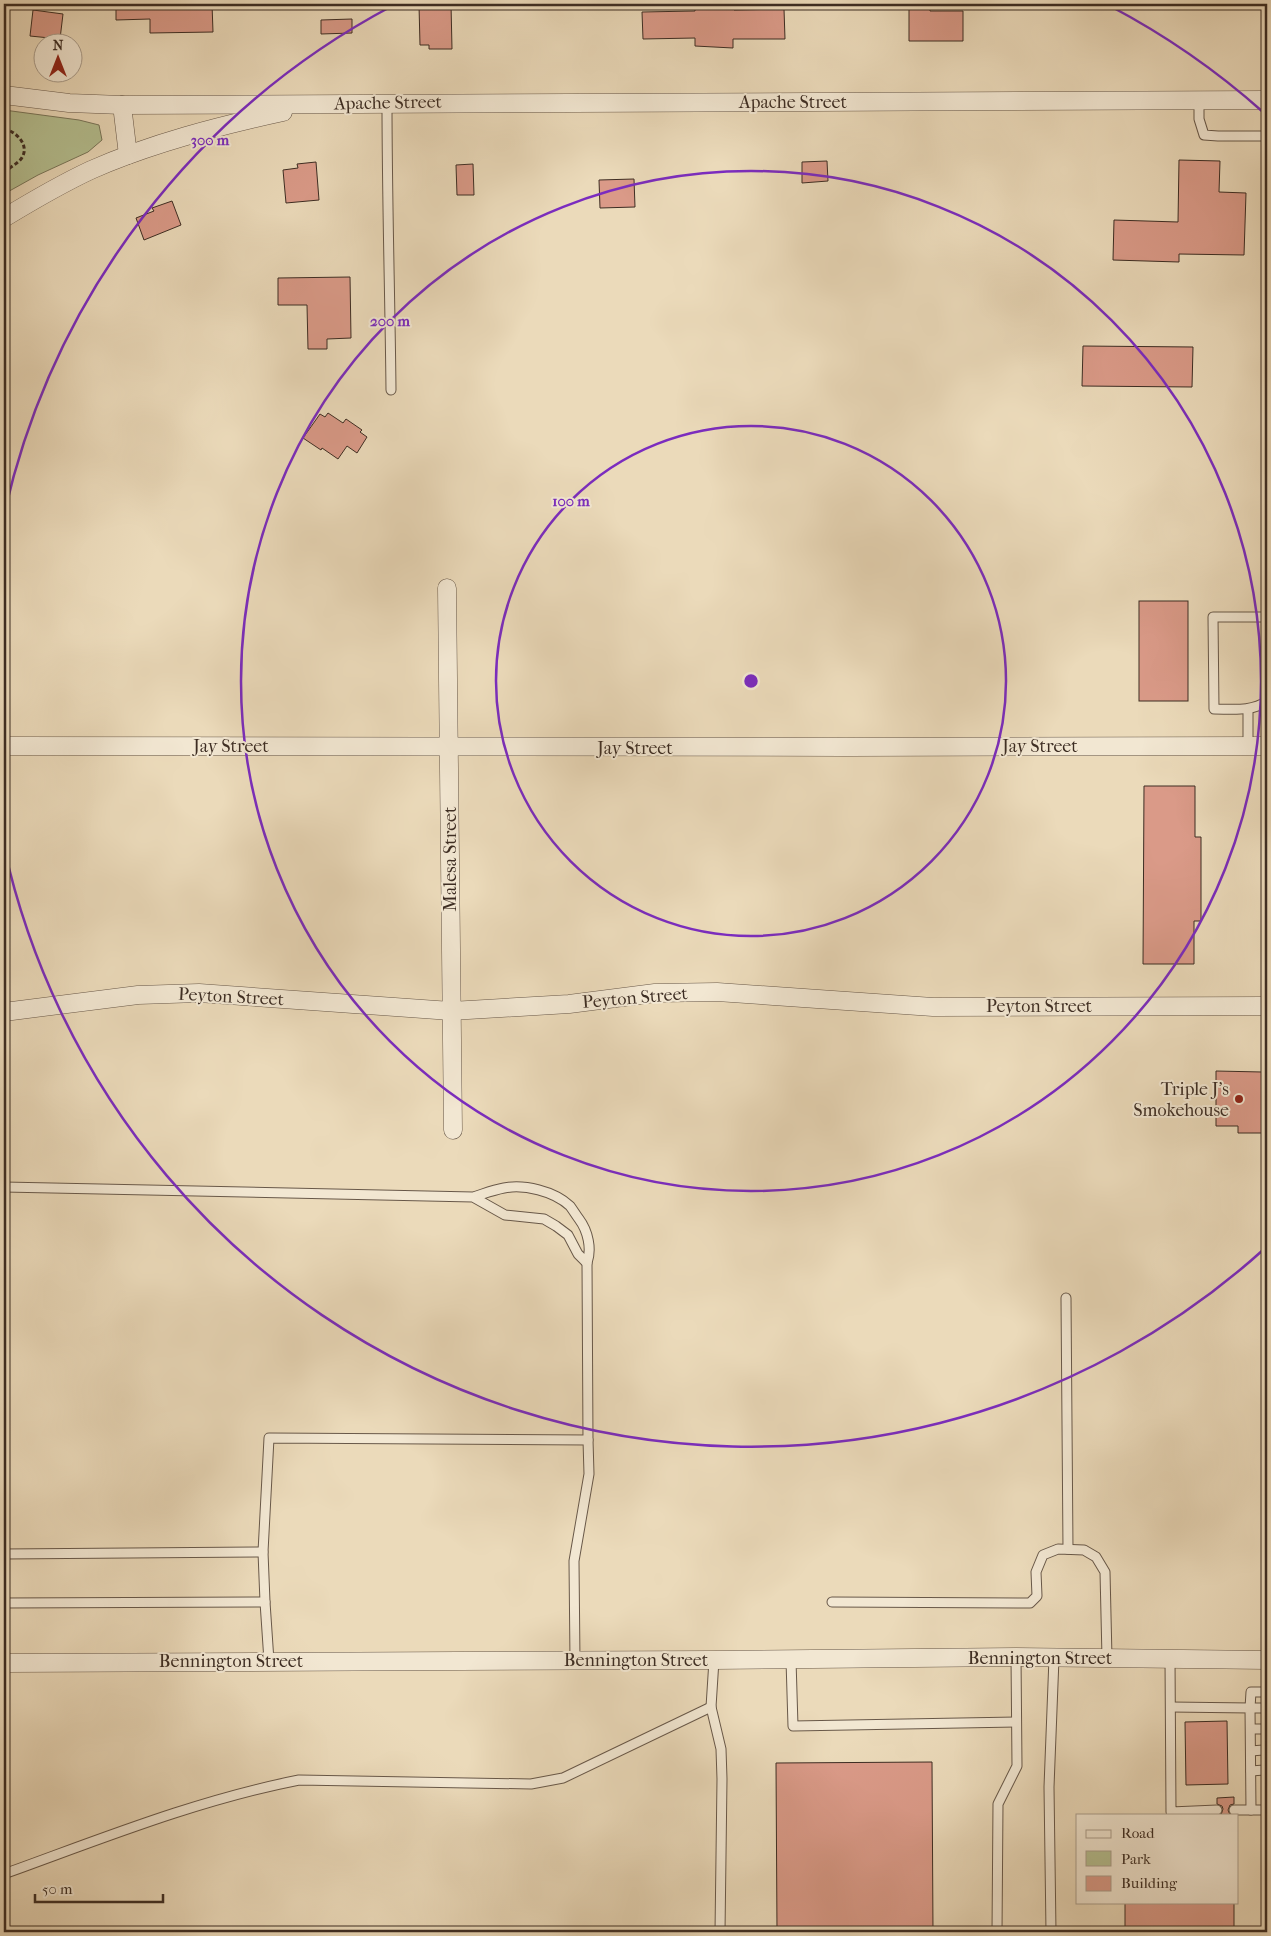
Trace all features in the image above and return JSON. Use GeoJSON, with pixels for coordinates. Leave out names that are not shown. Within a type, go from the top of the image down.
{"type":"FeatureCollection","features":[{"type":"Feature","properties":{"kind":"street","name":"Apache Street"},"geometry":{"type":"LineString","coordinates":[[4,95],[70,103],[122,105],[1267,100]]}},
{"type":"Feature","properties":{"kind":"street","name":"Apache Street"},"geometry":{"type":"LineString","coordinates":[[4,218],[90,171],[128,156],[215,126],[318,104]]}},
{"type":"Feature","properties":{"kind":"street"},"geometry":{"type":"LineString","coordinates":[[122,105],[128,156]]}},
{"type":"Feature","properties":{"kind":"street","name":"Malesa Street"},"geometry":{"type":"LineString","coordinates":[[447,588],[452,1130]]}},
{"type":"Feature","properties":{"kind":"street","name":"Jay Street"},"geometry":{"type":"LineString","coordinates":[[4,746],[683,748],[1267,746]]}},
{"type":"Feature","properties":{"kind":"street","name":"Peyton Street"},"geometry":{"type":"LineString","coordinates":[[4,1012],[138,995],[199,993],[451,1010],[569,1004],[655,993],[717,992],[933,1006],[1267,1006]]}},
{"type":"Feature","properties":{"kind":"street","name":"Bennington Street"},"geometry":{"type":"LineString","coordinates":[[4,1663],[791,1660],[1016,1657],[1267,1660]]}},
{"type":"Feature","properties":{"kind":"lane"},"geometry":{"type":"LineString","coordinates":[[1199,101],[1199,119],[1204,134],[1218,136],[1262,136]]}},
{"type":"Feature","properties":{"kind":"lane"},"geometry":{"type":"LineString","coordinates":[[387,103],[391,390]]}},
{"type":"Feature","properties":{"kind":"lane"},"geometry":{"type":"LineString","coordinates":[[1267,617],[1213,617],[1214,709],[1248,709],[1259,707],[1267,701]]}},
{"type":"Feature","properties":{"kind":"lane"},"geometry":{"type":"LineString","coordinates":[[1248,709],[1248,746]]}},
{"type":"Feature","properties":{"kind":"lane"},"geometry":{"type":"LineString","coordinates":[[4,1187],[474,1197],[505,1188],[545,1191],[569,1206],[583,1225],[590,1254],[587,1263],[588,1474],[574,1561],[575,1661]]}},
{"type":"Feature","properties":{"kind":"lane"},"geometry":{"type":"LineString","coordinates":[[474,1197],[504,1216],[544,1219],[556,1226],[568,1235],[578,1254],[587,1263]]}},
{"type":"Feature","properties":{"kind":"lane"},"geometry":{"type":"LineString","coordinates":[[1066,1298],[1068,1549]]}},
{"type":"Feature","properties":{"kind":"lane"},"geometry":{"type":"LineString","coordinates":[[269,1661],[263,1552],[269,1438],[588,1440]]}},
{"type":"Feature","properties":{"kind":"lane"},"geometry":{"type":"LineString","coordinates":[[832,1602],[1030,1603],[1037,1596],[1036,1572],[1043,1556],[1058,1549],[1084,1550],[1096,1557],[1106,1572],[1107,1658]]}},
{"type":"Feature","properties":{"kind":"lane"},"geometry":{"type":"LineString","coordinates":[[4,1554],[263,1552]]}},
{"type":"Feature","properties":{"kind":"lane"},"geometry":{"type":"LineString","coordinates":[[4,1603],[265,1602]]}},
{"type":"Feature","properties":{"kind":"lane"},"geometry":{"type":"LineString","coordinates":[[997,1932],[998,1804],[1017,1766],[1016,1657]]}},
{"type":"Feature","properties":{"kind":"lane"},"geometry":{"type":"LineString","coordinates":[[1052,1932],[1049,1787],[1054,1658]]}},
{"type":"Feature","properties":{"kind":"lane"},"geometry":{"type":"LineString","coordinates":[[1170,1659],[1172,1812],[1217,1810]]}},
{"type":"Feature","properties":{"kind":"lane"},"geometry":{"type":"LineString","coordinates":[[714,1660],[711,1707],[721,1749],[720,1932]]}},
{"type":"Feature","properties":{"kind":"lane"},"geometry":{"type":"LineString","coordinates":[[791,1660],[793,1726],[1016,1722]]}},
{"type":"Feature","properties":{"kind":"lane"},"geometry":{"type":"LineString","coordinates":[[1251,1810],[1251,1692],[1267,1692]]}},
{"type":"Feature","properties":{"kind":"lane"},"geometry":{"type":"LineString","coordinates":[[4,1874],[159,1818],[265,1787],[299,1780],[531,1784],[563,1778],[711,1707]]}},
{"type":"Feature","properties":{"kind":"lane"},"geometry":{"type":"LineString","coordinates":[[1172,1707],[1263,1708]]}},
{"type":"Feature","properties":{"kind":"lane"},"geometry":{"type":"LineString","coordinates":[[1251,1729],[1263,1729]]}},
{"type":"Feature","properties":{"kind":"lane"},"geometry":{"type":"LineString","coordinates":[[1251,1750],[1263,1750]]}},
{"type":"Feature","properties":{"kind":"lane"},"geometry":{"type":"LineString","coordinates":[[1251,1771],[1264,1770]]}},
{"type":"Feature","properties":{"kind":"lane"},"geometry":{"type":"LineString","coordinates":[[1234,1810],[1267,1810]]}},
{"type":"Feature","properties":{"kind":"path"},"geometry":{"type":"LineString","coordinates":[[4,129],[11,130],[19,136],[23,150],[20,160],[4,172]]}},
{"type":"Feature","properties":{"kind":"green space"},"geometry":{"type":"Polygon","coordinates":[[[4,110],[79,120],[99,125],[102,140],[88,152],[38,175],[4,194],[4,110]]]}},
{"type":"Feature","properties":{"kind":"building"},"geometry":{"type":"Polygon","coordinates":[[[116,4],[212,4],[213,32],[150,33],[150,19],[116,20],[116,4]]]}},
{"type":"Feature","properties":{"kind":"building"},"geometry":{"type":"Polygon","coordinates":[[[451,4],[452,49],[429,49],[429,45],[420,45],[419,5],[451,4]]]}},
{"type":"Feature","properties":{"kind":"building"},"geometry":{"type":"Polygon","coordinates":[[[695,4],[734,4],[734,10],[784,9],[785,39],[733,39],[733,48],[695,46],[695,38],[643,39],[642,12],[695,11],[695,4]]]}},
{"type":"Feature","properties":{"kind":"building"},"geometry":{"type":"Polygon","coordinates":[[[909,4],[930,4],[930,11],[963,11],[963,41],[909,41],[909,4]]]}},
{"type":"Feature","properties":{"kind":"building"},"geometry":{"type":"Polygon","coordinates":[[[33,10],[63,14],[61,32],[32,32],[32,36],[30,36],[33,10]]]}},
{"type":"Feature","properties":{"kind":"building"},"geometry":{"type":"Polygon","coordinates":[[[352,19],[352,33],[321,34],[321,20],[352,19]]]}},
{"type":"Feature","properties":{"kind":"building"},"geometry":{"type":"Polygon","coordinates":[[[1179,160],[1220,161],[1219,192],[1246,193],[1244,255],[1179,254],[1179,262],[1113,260],[1114,220],[1178,222],[1179,160]]]}},
{"type":"Feature","properties":{"kind":"building"},"geometry":{"type":"Polygon","coordinates":[[[827,161],[828,181],[802,183],[802,162],[827,161]]]}},
{"type":"Feature","properties":{"kind":"building"},"geometry":{"type":"Polygon","coordinates":[[[316,162],[319,200],[286,203],[283,170],[298,168],[297,164],[316,162]]]}},
{"type":"Feature","properties":{"kind":"building"},"geometry":{"type":"Polygon","coordinates":[[[473,164],[474,195],[457,195],[456,165],[473,164]]]}},
{"type":"Feature","properties":{"kind":"building"},"geometry":{"type":"Polygon","coordinates":[[[634,179],[635,207],[600,208],[599,180],[634,179]]]}},
{"type":"Feature","properties":{"kind":"building"},"geometry":{"type":"Polygon","coordinates":[[[172,201],[181,225],[144,240],[136,218],[154,211],[152,208],[172,201]]]}},
{"type":"Feature","properties":{"kind":"building"},"geometry":{"type":"Polygon","coordinates":[[[350,277],[351,338],[327,339],[327,349],[308,349],[307,305],[278,305],[278,278],[350,277]]]}},
{"type":"Feature","properties":{"kind":"building"},"geometry":{"type":"Polygon","coordinates":[[[1083,346],[1193,347],[1192,387],[1082,386],[1083,346]]]}},
{"type":"Feature","properties":{"kind":"building"},"geometry":{"type":"Polygon","coordinates":[[[328,413],[343,423],[346,419],[362,430],[360,432],[367,437],[357,453],[347,446],[338,459],[303,438],[320,414],[325,417],[328,413]]]}},
{"type":"Feature","properties":{"kind":"building"},"geometry":{"type":"Polygon","coordinates":[[[1139,601],[1188,601],[1188,701],[1139,701],[1139,601]]]}},
{"type":"Feature","properties":{"kind":"building"},"geometry":{"type":"Polygon","coordinates":[[[1144,786],[1195,786],[1195,837],[1201,837],[1201,921],[1194,921],[1194,964],[1143,964],[1144,786]]]}},
{"type":"Feature","properties":{"kind":"building","name":"Triple J's Smokehouse"},"geometry":{"type":"Polygon","coordinates":[[[1216,1071],[1262,1072],[1262,1133],[1238,1133],[1238,1126],[1216,1126],[1216,1071]]]}},
{"type":"Feature","properties":{"kind":"building"},"geometry":{"type":"Polygon","coordinates":[[[1227,1721],[1228,1784],[1186,1785],[1185,1722],[1227,1721]]]}},
{"type":"Feature","properties":{"kind":"building"},"geometry":{"type":"Polygon","coordinates":[[[932,1762],[933,1932],[777,1932],[776,1763],[932,1762]]]}},
{"type":"Feature","properties":{"kind":"building"},"geometry":{"type":"Polygon","coordinates":[[[1234,1797],[1234,1804],[1230,1805],[1228,1810],[1230,1814],[1221,1814],[1223,1809],[1222,1806],[1217,1804],[1217,1798],[1234,1797]]]}},
{"type":"Feature","properties":{"kind":"building"},"geometry":{"type":"Polygon","coordinates":[[[1125,1904],[1234,1904],[1234,1932],[1125,1932],[1125,1904]]]}},
{"type":"Feature","properties":{"kind":"place","name":"Triple J's Smokehouse"},"geometry":{"type":"Point","coordinates":[1239,1099]}}]}
